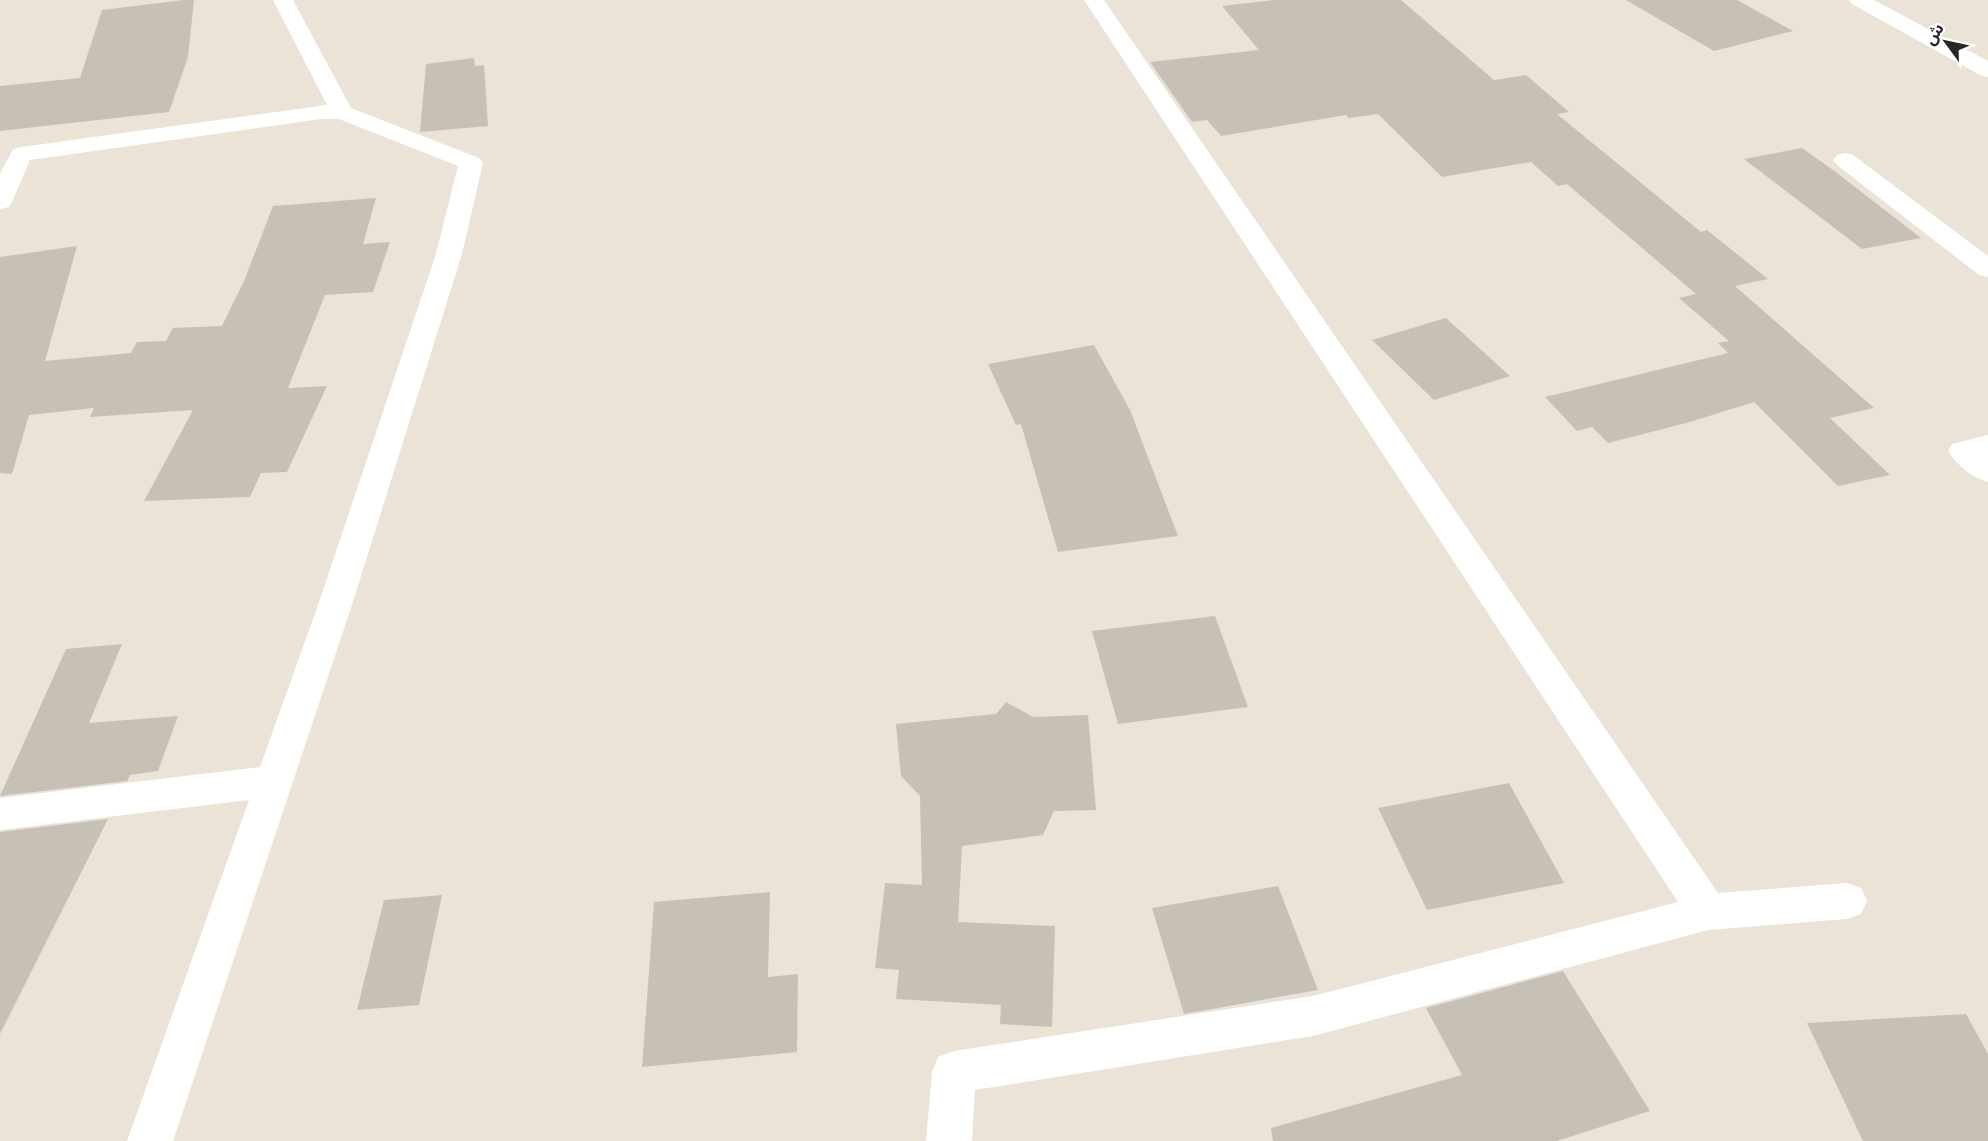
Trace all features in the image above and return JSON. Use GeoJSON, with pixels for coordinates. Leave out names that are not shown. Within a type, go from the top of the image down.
{"type":"FeatureCollection","features":[{"type":"Feature","properties":{"kind":"street"},"geometry":{"type":"LineString","coordinates":[[283,0],[342,112]]}},
{"type":"Feature","properties":{"kind":"street"},"geometry":{"type":"LineString","coordinates":[[1094,0],[1708,912]]}},
{"type":"Feature","properties":{"kind":"street"},"geometry":{"type":"LineString","coordinates":[[1859,0],[1988,70]]}},
{"type":"Feature","properties":{"kind":"street"},"geometry":{"type":"LineString","coordinates":[[0,202],[21,154],[321,112],[342,112],[471,163],[449,254],[334,608],[150,1141]]}},
{"type":"Feature","properties":{"kind":"street"},"geometry":{"type":"LineString","coordinates":[[1845,160],[1988,270]]}},
{"type":"Feature","properties":{"kind":"street"},"geometry":{"type":"LineString","coordinates":[[1988,445],[1963,451],[1988,472]]}},
{"type":"Feature","properties":{"kind":"street"},"geometry":{"type":"LineString","coordinates":[[0,814],[274,781]]}},
{"type":"Feature","properties":{"kind":"street"},"geometry":{"type":"LineString","coordinates":[[949,1141],[954,1072],[1313,1016],[1708,912],[1847,901]]}},
{"type":"Feature","properties":{"kind":"building"},"geometry":{"type":"Polygon","coordinates":[[[194,0],[188,57],[169,112],[0,131],[0,86],[80,78],[102,10],[194,0]]]}},
{"type":"Feature","properties":{"kind":"building"},"geometry":{"type":"Polygon","coordinates":[[[1274,0],[1401,0],[1494,80],[1526,75],[1569,112],[1557,114],[1701,232],[1707,230],[1768,279],[1735,286],[1874,408],[1830,418],[1890,475],[1838,486],[1754,402],[1690,422],[1608,443],[1592,427],[1577,431],[1545,397],[1728,353],[1718,343],[1729,341],[1679,298],[1696,294],[1567,184],[1558,186],[1531,162],[1442,177],[1378,114],[1349,118],[1346,115],[1221,136],[1207,120],[1192,122],[1150,62],[1259,50],[1222,6],[1274,0]]]}},
{"type":"Feature","properties":{"kind":"building"},"geometry":{"type":"Polygon","coordinates":[[[1626,0],[1737,0],[1793,31],[1714,51],[1626,0]]]}},
{"type":"Feature","properties":{"kind":"building"},"geometry":{"type":"Polygon","coordinates":[[[474,58],[475,66],[484,65],[488,126],[420,132],[426,64],[474,58]]]}},
{"type":"Feature","properties":{"kind":"building"},"geometry":{"type":"Polygon","coordinates":[[[1802,148],[1921,238],[1862,249],[1744,159],[1802,148]]]}},
{"type":"Feature","properties":{"kind":"building"},"geometry":{"type":"Polygon","coordinates":[[[376,198],[363,244],[390,242],[373,292],[325,295],[288,388],[327,386],[287,472],[261,473],[250,497],[144,501],[193,410],[90,417],[94,408],[29,415],[12,474],[0,473],[0,257],[77,246],[45,361],[131,353],[137,342],[166,341],[173,328],[222,326],[244,281],[273,206],[376,198]]]}},
{"type":"Feature","properties":{"kind":"building"},"geometry":{"type":"Polygon","coordinates":[[[1446,318],[1510,376],[1434,400],[1372,340],[1446,318]]]}},
{"type":"Feature","properties":{"kind":"building"},"geometry":{"type":"Polygon","coordinates":[[[1094,345],[1130,410],[1178,536],[1058,552],[1021,424],[1016,425],[988,364],[1094,345]]]}},
{"type":"Feature","properties":{"kind":"building"},"geometry":{"type":"Polygon","coordinates":[[[1215,616],[1248,707],[1118,724],[1092,631],[1215,616]]]}},
{"type":"Feature","properties":{"kind":"building"},"geometry":{"type":"Polygon","coordinates":[[[122,644],[89,723],[178,716],[158,771],[130,775],[127,781],[0,796],[66,649],[122,644]]]}},
{"type":"Feature","properties":{"kind":"building"},"geometry":{"type":"Polygon","coordinates":[[[1006,702],[1033,717],[1088,715],[1096,810],[1054,811],[1043,835],[962,846],[958,922],[1055,926],[1052,1027],[1000,1024],[1001,1005],[896,999],[899,970],[875,968],[885,883],[922,885],[920,796],[901,776],[896,724],[996,714],[1006,702]]]}},
{"type":"Feature","properties":{"kind":"building"},"geometry":{"type":"Polygon","coordinates":[[[1509,783],[1564,883],[1427,910],[1378,808],[1509,783]]]}},
{"type":"Feature","properties":{"kind":"building"},"geometry":{"type":"Polygon","coordinates":[[[108,819],[0,1034],[0,832],[108,819]]]}},
{"type":"Feature","properties":{"kind":"building"},"geometry":{"type":"Polygon","coordinates":[[[1278,886],[1318,990],[1184,1014],[1152,908],[1278,886]]]}},
{"type":"Feature","properties":{"kind":"building"},"geometry":{"type":"Polygon","coordinates":[[[770,892],[768,977],[798,974],[797,1052],[642,1067],[654,902],[770,892]]]}},
{"type":"Feature","properties":{"kind":"building"},"geometry":{"type":"Polygon","coordinates":[[[442,895],[419,1005],[357,1010],[384,900],[442,895]]]}},
{"type":"Feature","properties":{"kind":"building"},"geometry":{"type":"Polygon","coordinates":[[[1563,971],[1650,1111],[1557,1141],[1273,1141],[1271,1128],[1462,1075],[1426,1008],[1563,971]]]}},
{"type":"Feature","properties":{"kind":"building"},"geometry":{"type":"Polygon","coordinates":[[[1966,1014],[1988,1054],[1988,1141],[1863,1141],[1807,1023],[1966,1014]]]}}]}
